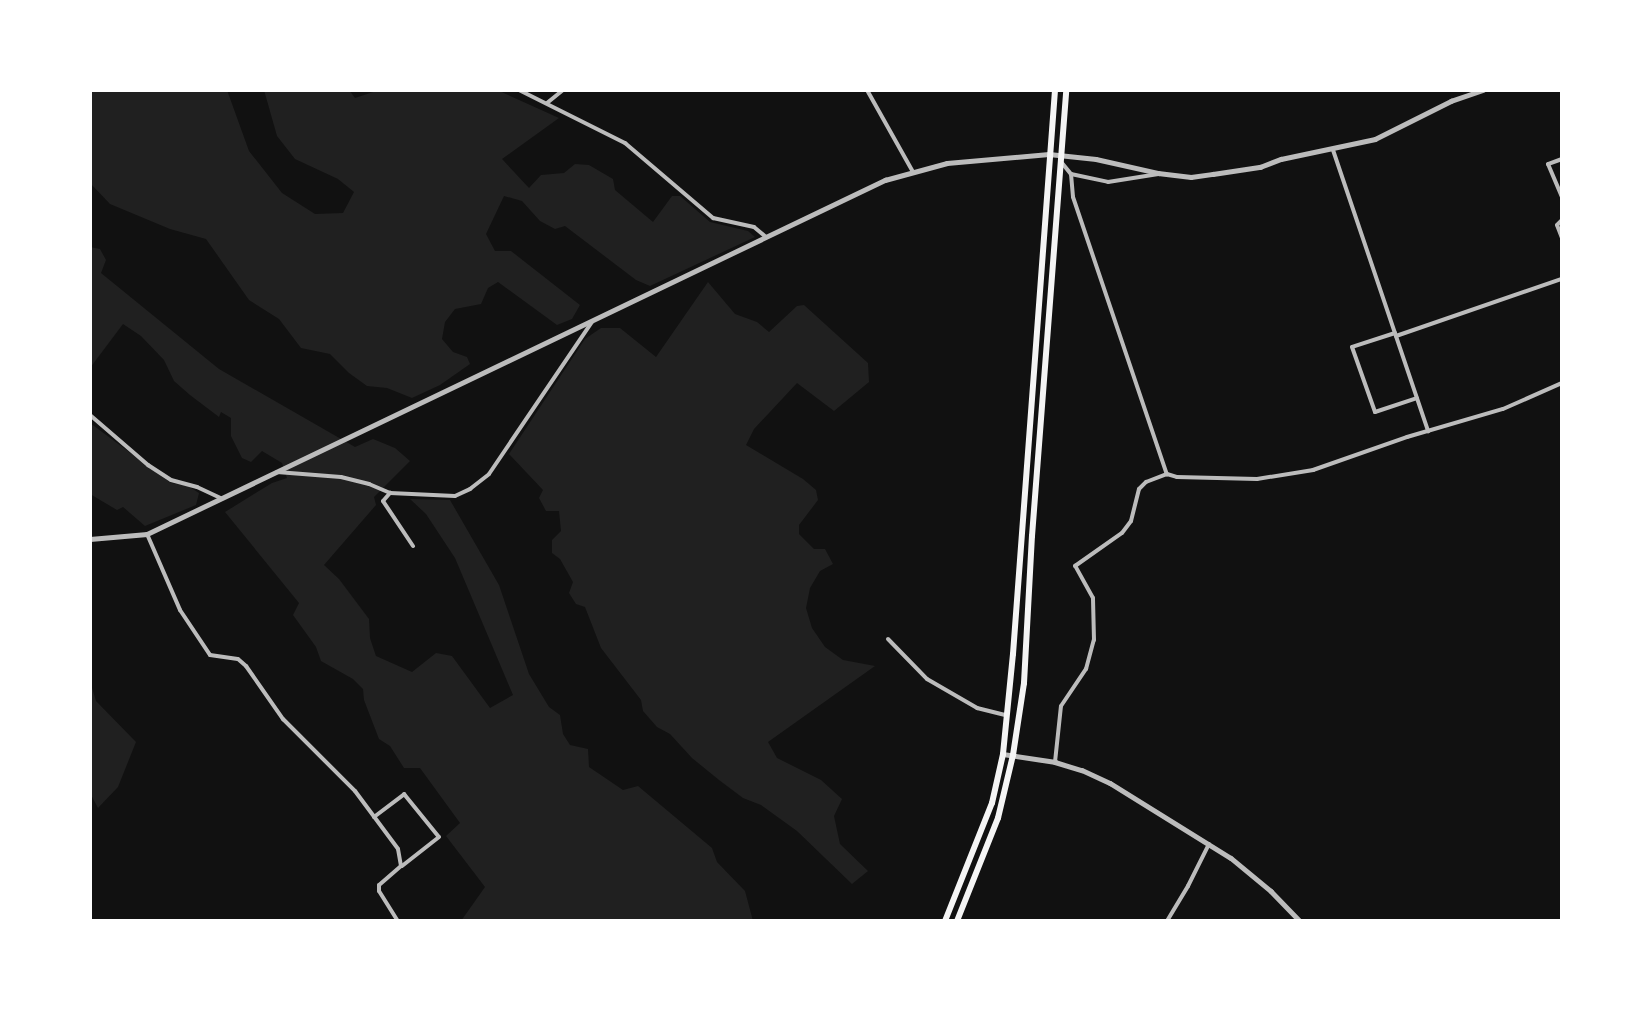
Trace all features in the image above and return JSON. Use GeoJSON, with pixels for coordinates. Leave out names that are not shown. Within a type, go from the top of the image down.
{"type":"FeatureCollection","features":[{"type":"Feature","properties":{"kind":"highway"},"geometry":{"type":"LineString","coordinates":[[945,921],[992,803],[1003,754],[1013,654],[1048,154],[1055,90]]}},
{"type":"Feature","properties":{"kind":"highway"},"geometry":{"type":"LineString","coordinates":[[957,921],[998,818],[1013,756],[1024,682],[1032,536],[1063,154],[1066,90]]}},
{"type":"Feature","properties":{"kind":"street"},"geometry":{"type":"LineString","coordinates":[[519,90],[625,143],[713,218],[754,227],[766,237]]}},
{"type":"Feature","properties":{"kind":"street"},"geometry":{"type":"LineString","coordinates":[[547,104],[563,90]]}},
{"type":"Feature","properties":{"kind":"street"},"geometry":{"type":"LineString","coordinates":[[867,90],[913,172]]}},
{"type":"Feature","properties":{"kind":"street"},"geometry":{"type":"LineString","coordinates":[[90,539],[147,534],[885,180],[947,163],[1048,154],[1063,154],[1158,173],[1191,177],[1213,174],[1333,150],[1375,139],[1451,101],[1483,90]]}},
{"type":"Feature","properties":{"kind":"street"},"geometry":{"type":"LineString","coordinates":[[1333,150],[1428,430]]}},
{"type":"Feature","properties":{"kind":"street"},"geometry":{"type":"LineString","coordinates":[[1562,159],[1548,165],[1562,197]]}},
{"type":"Feature","properties":{"kind":"street"},"geometry":{"type":"LineString","coordinates":[[1062,163],[1071,174],[1073,197],[1167,474]]}},
{"type":"Feature","properties":{"kind":"street"},"geometry":{"type":"LineString","coordinates":[[1071,174],[1108,182],[1158,173]]}},
{"type":"Feature","properties":{"kind":"street"},"geometry":{"type":"LineString","coordinates":[[1562,220],[1557,225],[1562,238]]}},
{"type":"Feature","properties":{"kind":"street"},"geometry":{"type":"LineString","coordinates":[[1417,398],[1375,412],[1352,347],[1562,279]]}},
{"type":"Feature","properties":{"kind":"street"},"geometry":{"type":"LineString","coordinates":[[275,472],[341,477],[369,484],[390,493],[455,496],[470,489],[489,474],[592,322]]}},
{"type":"Feature","properties":{"kind":"street"},"geometry":{"type":"LineString","coordinates":[[1055,762],[1057,726],[1061,706],[1086,669],[1094,640],[1093,598],[1075,566],[1122,533],[1131,521],[1139,489],[1146,482],[1167,474],[1219,479],[1257,479],[1313,470],[1428,430],[1503,409],[1562,383]]}},
{"type":"Feature","properties":{"kind":"street"},"geometry":{"type":"LineString","coordinates":[[90,416],[148,465],[171,480],[197,487],[221,498]]}},
{"type":"Feature","properties":{"kind":"street"},"geometry":{"type":"LineString","coordinates":[[390,493],[383,501],[413,546]]}},
{"type":"Feature","properties":{"kind":"street"},"geometry":{"type":"LineString","coordinates":[[147,534],[180,610],[210,655],[238,659],[246,666],[283,719],[355,791],[398,849],[402,866]]}},
{"type":"Feature","properties":{"kind":"street"},"geometry":{"type":"LineString","coordinates":[[888,639],[927,680],[977,708],[1006,715]]}},
{"type":"Feature","properties":{"kind":"street"},"geometry":{"type":"LineString","coordinates":[[1003,754],[1055,762],[1082,770],[1110,783],[1209,844],[1252,874],[1300,921]]}},
{"type":"Feature","properties":{"kind":"street"},"geometry":{"type":"LineString","coordinates":[[374,817],[404,794],[439,837],[380,885],[381,897],[398,921]]}},
{"type":"Feature","properties":{"kind":"street"},"geometry":{"type":"LineString","coordinates":[[1167,921],[1209,844]]}},
{"type":"Feature","properties":{"kind":"shaded area"},"geometry":{"type":"Polygon","coordinates":[[[90,90],[227,90],[249,151],[282,193],[315,214],[343,213],[354,192],[338,179],[295,159],[277,136],[264,90],[349,90],[355,98],[379,90],[497,90],[559,118],[502,159],[529,188],[541,175],[564,173],[575,164],[589,165],[613,179],[615,190],[653,222],[672,196],[680,196],[710,222],[748,231],[755,237],[650,286],[636,280],[565,226],[555,229],[540,221],[522,201],[504,196],[486,234],[495,251],[511,251],[580,305],[572,319],[557,325],[498,282],[488,288],[481,304],[455,309],[445,322],[442,339],[453,352],[467,357],[470,364],[440,385],[412,398],[387,388],[367,386],[349,373],[330,354],[301,348],[279,319],[249,300],[206,239],[170,229],[110,204],[90,183],[90,90]]]}},
{"type":"Feature","properties":{"kind":"shaded area"},"geometry":{"type":"Polygon","coordinates":[[[90,247],[100,249],[106,260],[101,273],[219,369],[355,447],[373,439],[395,448],[410,461],[374,497],[376,505],[324,565],[339,579],[369,619],[370,638],[376,656],[412,672],[436,653],[452,656],[490,708],[513,695],[455,558],[426,514],[410,499],[450,500],[499,585],[529,674],[549,707],[560,715],[563,734],[570,745],[588,749],[589,767],[623,790],[638,786],[712,848],[717,862],[745,891],[753,921],[461,921],[485,887],[446,836],[460,823],[420,768],[404,768],[390,746],[379,739],[364,700],[363,689],[353,679],[321,661],[316,647],[293,615],[299,603],[225,512],[272,483],[287,478],[282,463],[262,451],[251,462],[242,458],[231,436],[231,418],[221,412],[219,417],[190,395],[174,381],[164,360],[141,336],[123,324],[90,368],[90,247]]]}},
{"type":"Feature","properties":{"kind":"shaded area"},"geometry":{"type":"Polygon","coordinates":[[[708,282],[735,314],[757,322],[769,332],[797,306],[804,305],[868,363],[869,382],[834,411],[797,383],[754,429],[746,445],[803,479],[816,490],[818,500],[799,525],[799,534],[814,549],[825,549],[833,564],[820,571],[810,588],[806,608],[812,628],[825,647],[843,660],[875,666],[768,742],[777,758],[821,780],[842,799],[834,816],[840,844],[868,871],[852,884],[797,831],[761,805],[743,798],[719,780],[692,758],[670,734],[657,727],[643,711],[641,700],[601,648],[585,607],[576,604],[569,593],[573,582],[560,559],[552,553],[552,540],[561,531],[559,511],[546,511],[539,498],[543,490],[509,454],[585,339],[601,328],[620,328],[656,357],[708,282]]]}},
{"type":"Feature","properties":{"kind":"shaded area"},"geometry":{"type":"Polygon","coordinates":[[[90,423],[171,483],[188,486],[199,493],[196,505],[145,526],[123,507],[117,510],[90,494],[90,423]]]}},
{"type":"Feature","properties":{"kind":"shaded area"},"geometry":{"type":"Polygon","coordinates":[[[90,681],[96,701],[136,742],[118,787],[98,808],[90,793],[90,681]]]}}]}
